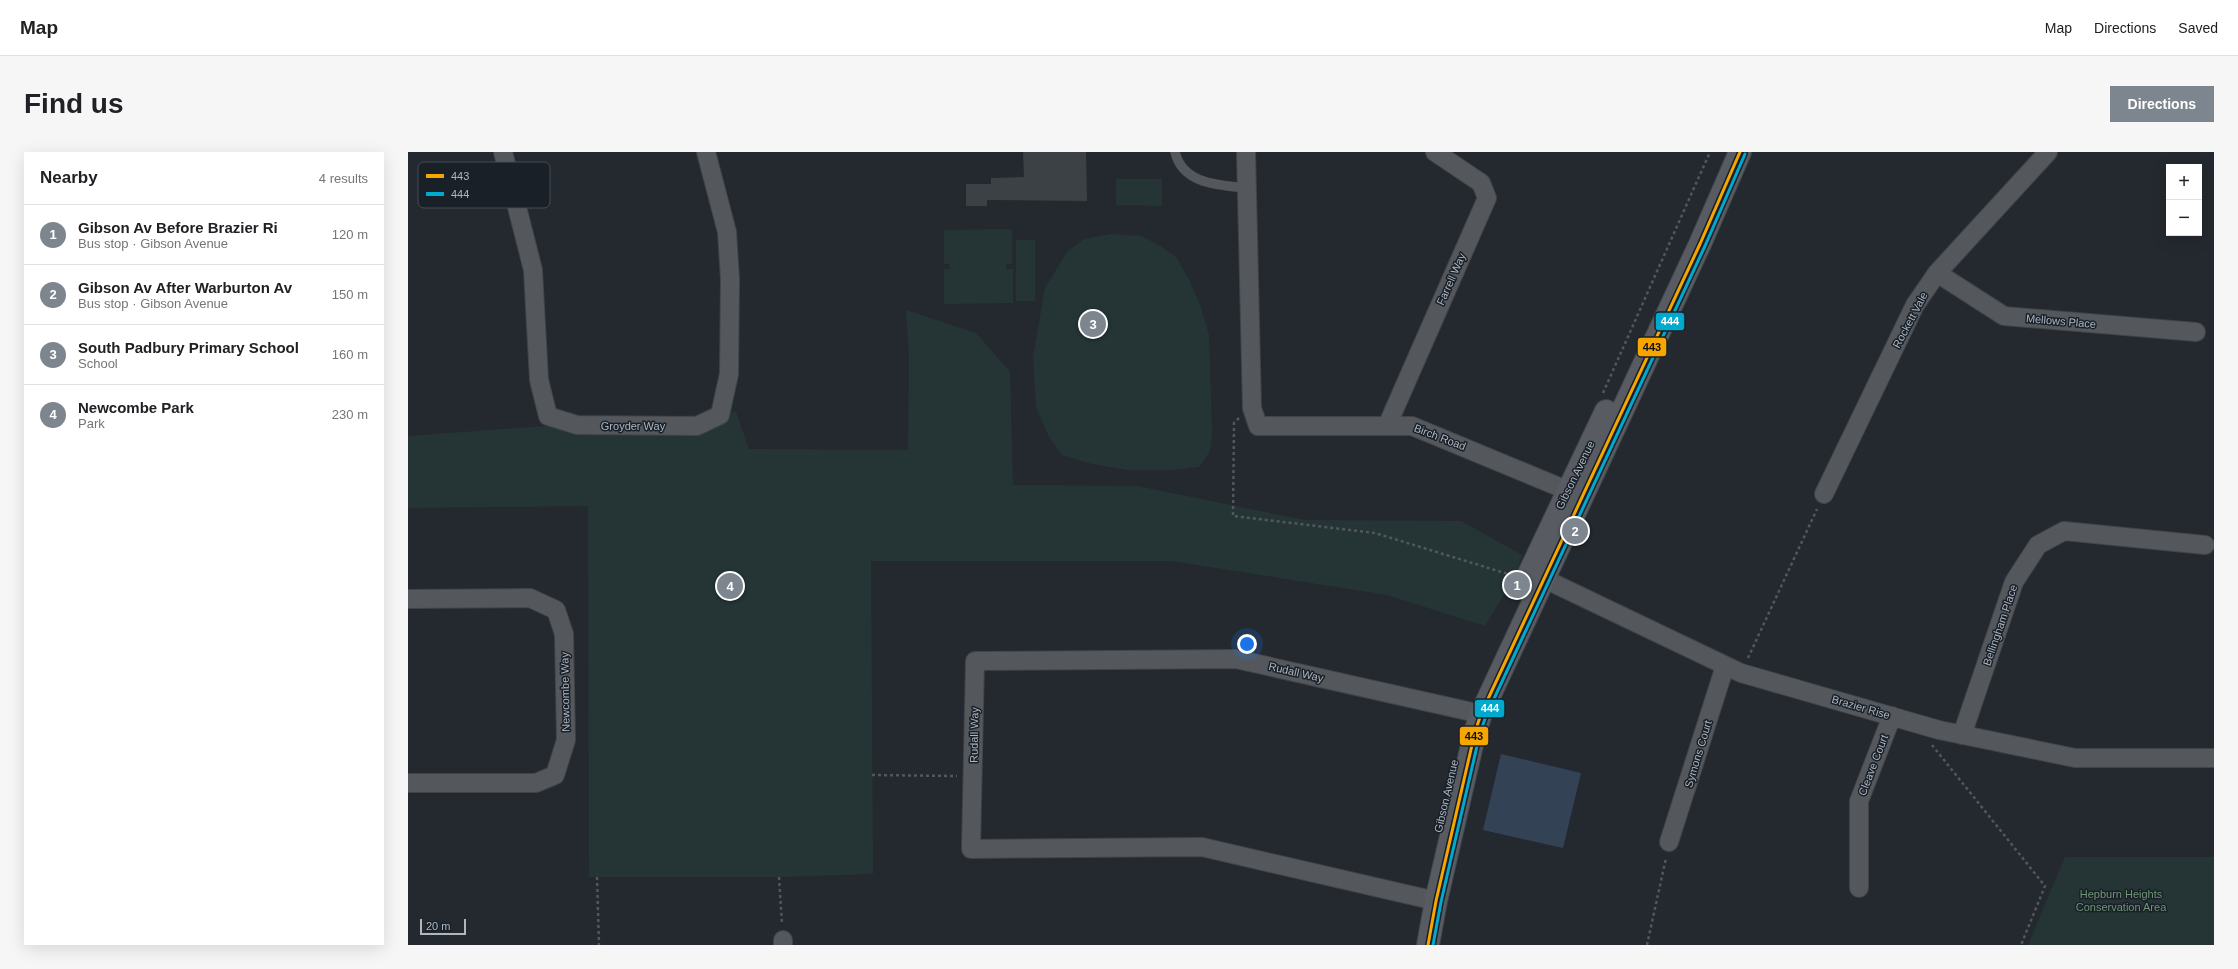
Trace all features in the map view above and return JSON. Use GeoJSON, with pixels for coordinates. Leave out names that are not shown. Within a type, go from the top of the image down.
{"type":"FeatureCollection","features":[{"type":"Feature","properties":{"kind":"main road","name":"Gibson Avenue"},"geometry":{"type":"LineString","coordinates":[[1575,494],[1726,152]]}},
{"type":"Feature","properties":{"kind":"main road","name":"Gibson Avenue"},"geometry":{"type":"LineString","coordinates":[[1414,945],[1430,899],[1475,732],[1474,712],[1530,576],[1575,494],[1740,152]]}},
{"type":"Feature","properties":{"kind":"main road","name":"Gibson Avenue"},"geometry":{"type":"LineString","coordinates":[[1428,945],[1430,899]]}},
{"type":"Feature","properties":{"kind":"street","name":"Groyder Way"},"geometry":{"type":"LineString","coordinates":[[503,152],[506,162]]}},
{"type":"Feature","properties":{"kind":"street","name":"Groyder Way"},"geometry":{"type":"LineString","coordinates":[[517,208],[533,270],[539,380],[548,416],[577,425],[697,426],[720,415],[729,374],[730,279],[727,232],[706,152]]}},
{"type":"Feature","properties":{"kind":"street"},"geometry":{"type":"LineString","coordinates":[[1246,152],[1252,408]]}},
{"type":"Feature","properties":{"kind":"street","name":"Farrell Way"},"geometry":{"type":"LineString","coordinates":[[1387,426],[1487,198],[1481,183],[1434,152]]}},
{"type":"Feature","properties":{"kind":"street","name":"Rockett Vale"},"geometry":{"type":"LineString","coordinates":[[1824,494],[1915,305],[1937,273],[2048,152]]}},
{"type":"Feature","properties":{"kind":"street","name":"Mellows Place"},"geometry":{"type":"LineString","coordinates":[[1937,273],[2004,316],[2196,332]]}},
{"type":"Feature","properties":{"kind":"street","name":"Birch Road"},"geometry":{"type":"LineString","coordinates":[[1252,408],[1258,426],[1412,426],[1575,494]]}},
{"type":"Feature","properties":{"kind":"street","name":"Bellingham Place"},"geometry":{"type":"LineString","coordinates":[[1962,735],[2014,582],[2038,545],[2064,531],[2205,545]]}},
{"type":"Feature","properties":{"kind":"street","name":"Brazier Rise"},"geometry":{"type":"LineString","coordinates":[[1530,576],[1733,669],[1962,735],[2075,758],[2214,758]]}},
{"type":"Feature","properties":{"kind":"street","name":"Newcombe Way"},"geometry":{"type":"LineString","coordinates":[[408,599],[530,598],[556,610],[564,634],[566,740],[555,774],[536,783],[408,783]]}},
{"type":"Feature","properties":{"kind":"street","name":"Rudall Way"},"geometry":{"type":"LineString","coordinates":[[1430,899],[1202,847],[971,849],[975,661],[1236,659],[1474,712]]}},
{"type":"Feature","properties":{"kind":"street","name":"Symons Court"},"geometry":{"type":"LineString","coordinates":[[1670,842],[1733,669]]}},
{"type":"Feature","properties":{"kind":"street","name":"Cleave Court"},"geometry":{"type":"LineString","coordinates":[[1859,888],[1859,801],[1892,716]]}},
{"type":"Feature","properties":{"kind":"lane"},"geometry":{"type":"LineString","coordinates":[[1175,152],[1177,159],[1188,173],[1204,182],[1247,188]]}},
{"type":"Feature","properties":{"kind":"path"},"geometry":{"type":"LineString","coordinates":[[1601,398],[1710,152]]}},
{"type":"Feature","properties":{"kind":"path"},"geometry":{"type":"LineString","coordinates":[[1252,408],[1234,422],[1233,516],[1375,533],[1530,576]]}},
{"type":"Feature","properties":{"kind":"path"},"geometry":{"type":"LineString","coordinates":[[1733,669],[1824,494]]}},
{"type":"Feature","properties":{"kind":"path"},"geometry":{"type":"LineString","coordinates":[[1929,742],[2045,886],[2021,945]]}},
{"type":"Feature","properties":{"kind":"path"},"geometry":{"type":"LineString","coordinates":[[872,775],[973,776]]}},
{"type":"Feature","properties":{"kind":"path"},"geometry":{"type":"LineString","coordinates":[[1647,945],[1670,842]]}},
{"type":"Feature","properties":{"kind":"path"},"geometry":{"type":"LineString","coordinates":[[597,877],[599,945]]}},
{"type":"Feature","properties":{"kind":"path"},"geometry":{"type":"LineString","coordinates":[[779,877],[783,942]]}},
{"type":"Feature","properties":{"kind":"green space"},"geometry":{"type":"Polygon","coordinates":[[[1116,179],[1162,179],[1162,206],[1116,205],[1116,179]]]}},
{"type":"Feature","properties":{"kind":"green space"},"geometry":{"type":"Polygon","coordinates":[[[1012,229],[1012,264],[1006,264],[1006,269],[1013,269],[1013,303],[944,304],[944,269],[950,269],[949,264],[944,264],[944,230],[1012,229]]]}},
{"type":"Feature","properties":{"kind":"green space"},"geometry":{"type":"Polygon","coordinates":[[[1111,234],[1141,236],[1159,245],[1176,257],[1189,280],[1200,305],[1209,335],[1212,433],[1210,451],[1199,467],[1173,470],[1127,470],[1092,464],[1062,455],[1049,437],[1036,407],[1033,357],[1045,288],[1067,252],[1084,239],[1111,234]]]}},
{"type":"Feature","properties":{"kind":"green space"},"geometry":{"type":"Polygon","coordinates":[[[1016,240],[1035,240],[1035,301],[1016,301],[1016,240]]]}},
{"type":"Feature","properties":{"kind":"green space"},"geometry":{"type":"Polygon","coordinates":[[[906,310],[976,333],[1010,372],[1013,485],[1137,486],[1305,520],[1461,521],[1522,555],[1515,576],[1485,626],[1387,595],[1172,561],[871,561],[873,874],[779,877],[589,877],[588,506],[408,508],[408,436],[736,412],[749,449],[908,450],[909,357],[906,310]]]}},
{"type":"Feature","properties":{"kind":"green space","name":"Hepburn Heights Conservation Area"},"geometry":{"type":"Polygon","coordinates":[[[2065,857],[2214,857],[2214,945],[2028,945],[2065,857]]]}},
{"type":"Feature","properties":{"kind":"water"},"geometry":{"type":"Polygon","coordinates":[[[1501,754],[1581,773],[1563,848],[1483,830],[1501,754]]]}},
{"type":"Feature","properties":{"kind":"building"},"geometry":{"type":"Polygon","coordinates":[[[1023,152],[1086,152],[1087,201],[987,200],[987,206],[966,206],[966,184],[991,184],[991,178],[1024,177],[1023,152]]]}},
{"type":"Feature","properties":{"kind":"transit line","name":"443"},"geometry":{"type":"LineString","coordinates":[[1428,945],[1436,901],[1475,732],[1481,714],[1700,244],[1740,152]]}},
{"type":"Feature","properties":{"kind":"transit line","name":"444"},"geometry":{"type":"LineString","coordinates":[[1433,945],[1441,902],[1480,733],[1486,716],[1705,246],[1745,154]]}},
{"type":"Feature","properties":{"kind":"place","name":"South Padbury Primary School"},"geometry":{"type":"Point","coordinates":[1093,324]}},
{"type":"Feature","properties":{"kind":"place","name":"Gibson Av After Warburton Av"},"geometry":{"type":"Point","coordinates":[1575,531]}},
{"type":"Feature","properties":{"kind":"place","name":"Gibson Av Before Brazier Ri"},"geometry":{"type":"Point","coordinates":[1517,585]}},
{"type":"Feature","properties":{"kind":"place","name":"Newcombe Park"},"geometry":{"type":"Point","coordinates":[730,586]}}]}
